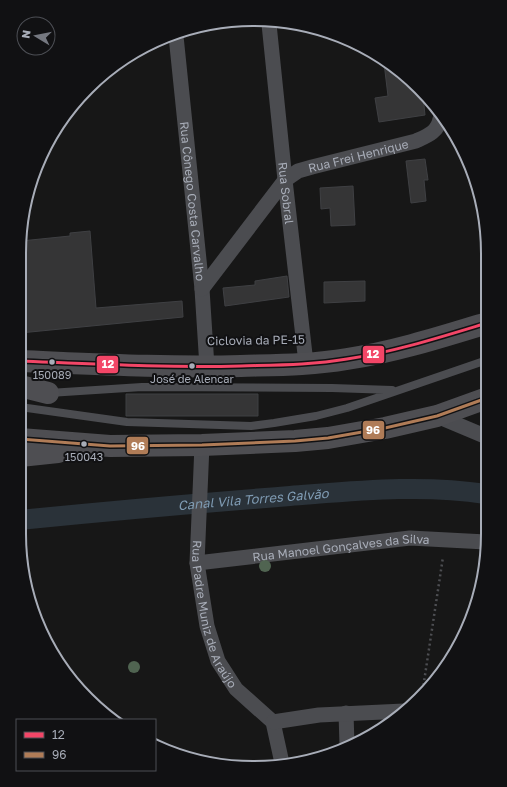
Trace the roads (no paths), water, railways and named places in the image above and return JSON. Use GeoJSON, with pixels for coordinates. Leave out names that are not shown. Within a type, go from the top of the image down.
{"type":"FeatureCollection","features":[{"type":"Feature","properties":{"kind":"highway"},"geometry":{"type":"LineString","coordinates":[[26,361],[207,367],[346,360],[389,351],[481,325]]}},
{"type":"Feature","properties":{"kind":"highway"},"geometry":{"type":"LineString","coordinates":[[26,439],[110,446],[202,445],[294,441],[328,438],[385,428],[437,416],[481,400]]}},
{"type":"Feature","properties":{"kind":"highway"},"geometry":{"type":"LineString","coordinates":[[26,455],[110,446]]}},
{"type":"Feature","properties":{"kind":"street","name":"Rua Sobral"},"geometry":{"type":"LineString","coordinates":[[269,26],[284,180],[306,363]]}},
{"type":"Feature","properties":{"kind":"street","name":"Rua Cônego Costa Carvalho"},"geometry":{"type":"LineString","coordinates":[[176,39],[202,289],[207,367]]}},
{"type":"Feature","properties":{"kind":"street","name":"Rua Frei Henrique"},"geometry":{"type":"LineString","coordinates":[[202,289],[284,180],[298,171],[416,141],[432,134],[439,122]]}},
{"type":"Feature","properties":{"kind":"street"},"geometry":{"type":"LineString","coordinates":[[437,416],[481,434]]}},
{"type":"Feature","properties":{"kind":"street","name":"Rua Padre Muniz de Araújo"},"geometry":{"type":"LineString","coordinates":[[202,445],[197,563],[207,626],[218,661],[236,689],[273,722]]}},
{"type":"Feature","properties":{"kind":"street","name":"Rua Manoel Gonçalves da Silva"},"geometry":{"type":"LineString","coordinates":[[197,563],[410,538],[481,542]]}},
{"type":"Feature","properties":{"kind":"street"},"geometry":{"type":"LineString","coordinates":[[281,759],[273,722],[346,713],[396,711]]}},
{"type":"Feature","properties":{"kind":"street"},"geometry":{"type":"LineString","coordinates":[[346,713],[347,741]]}},
{"type":"Feature","properties":{"kind":"lane"},"geometry":{"type":"LineString","coordinates":[[26,408],[127,422],[251,426],[316,416],[348,408],[396,390],[423,383],[481,362]]}},
{"type":"Feature","properties":{"kind":"lane"},"geometry":{"type":"LineString","coordinates":[[32,392],[142,387],[332,388],[396,390]]}},
{"type":"Feature","properties":{"kind":"waterway","name":"Canal Vila Torres Galvão"},"geometry":{"type":"LineString","coordinates":[[26,519],[188,504],[388,489],[437,489],[481,493]]}},
{"type":"Feature","properties":{"kind":"place","name":"150089"},"geometry":{"type":"Point","coordinates":[52,362]}},
{"type":"Feature","properties":{"kind":"place","name":"José de Alencar"},"geometry":{"type":"Point","coordinates":[192,366]}},
{"type":"Feature","properties":{"kind":"place","name":"150043"},"geometry":{"type":"Point","coordinates":[84,444]}}]}
